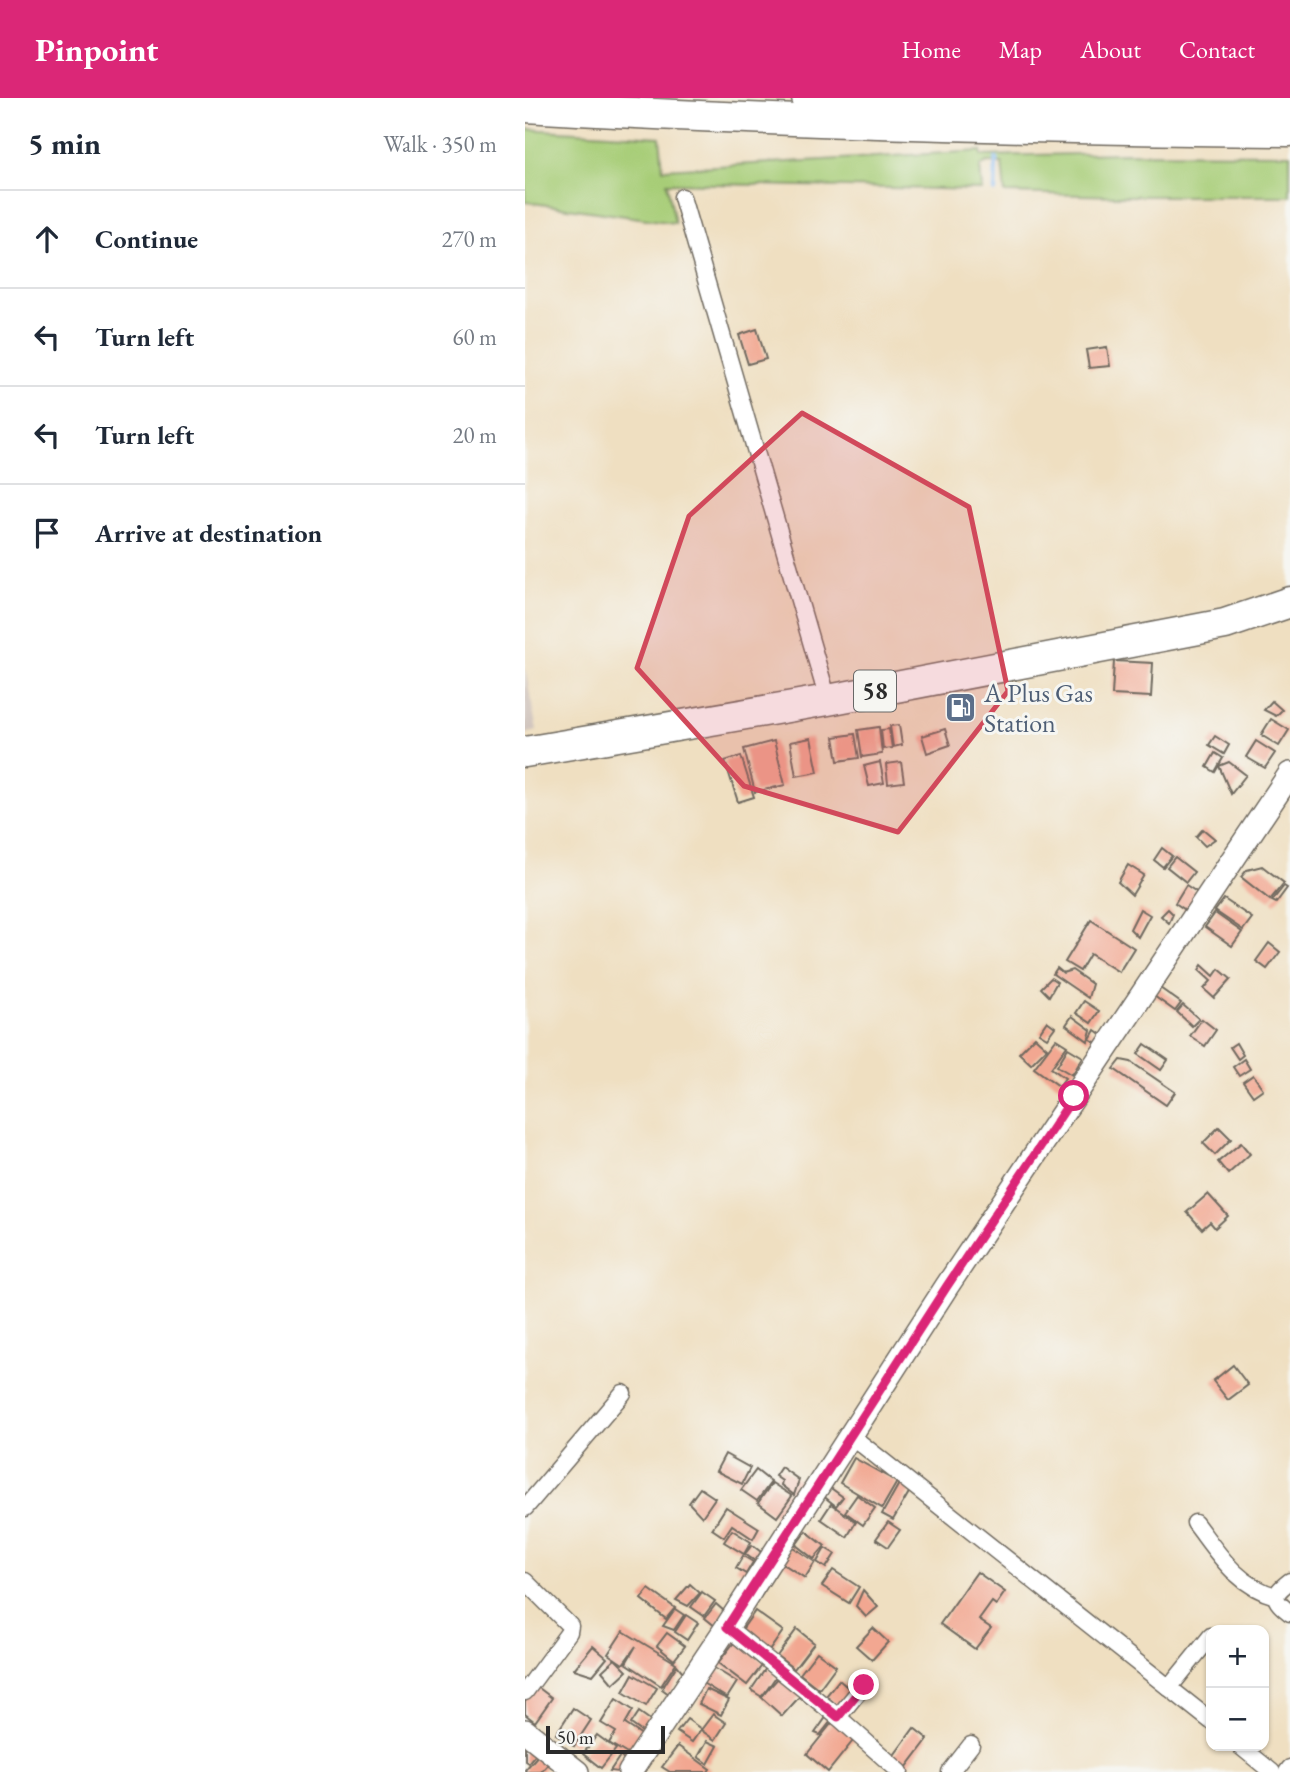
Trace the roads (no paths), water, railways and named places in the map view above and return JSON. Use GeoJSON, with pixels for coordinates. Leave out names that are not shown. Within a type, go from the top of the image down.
{"type":"FeatureCollection","features":[{"type":"Feature","properties":{"kind":"highway"},"geometry":{"type":"LineString","coordinates":[[807,98],[1011,104],[1290,106]]}},
{"type":"Feature","properties":{"kind":"highway"},"geometry":{"type":"LineString","coordinates":[[525,107],[867,123],[1290,131]]}},
{"type":"Feature","properties":{"kind":"highway","name":"58"},"geometry":{"type":"LineString","coordinates":[[525,752],[828,700],[1225,624],[1290,602]]}},
{"type":"Feature","properties":{"kind":"street"},"geometry":{"type":"LineString","coordinates":[[682,197],[828,700]]}},
{"type":"Feature","properties":{"kind":"street"},"geometry":{"type":"LineString","coordinates":[[630,1772],[727,1627],[850,1434],[1290,774]]}},
{"type":"Feature","properties":{"kind":"street"},"geometry":{"type":"LineString","coordinates":[[525,1508],[623,1393]]}},
{"type":"Feature","properties":{"kind":"street"},"geometry":{"type":"LineString","coordinates":[[850,1434],[1206,1717]]}},
{"type":"Feature","properties":{"kind":"street"},"geometry":{"type":"LineString","coordinates":[[1195,1523],[1230,1569],[1261,1592],[1276,1596]]}},
{"type":"Feature","properties":{"kind":"street"},"geometry":{"type":"LineString","coordinates":[[525,1581],[570,1626],[569,1632],[525,1692]]}},
{"type":"Feature","properties":{"kind":"street"},"geometry":{"type":"LineString","coordinates":[[1290,1581],[1278,1590],[1276,1596],[1277,1603],[1290,1613]]}},
{"type":"Feature","properties":{"kind":"street"},"geometry":{"type":"LineString","coordinates":[[727,1627],[838,1717],[899,1772]]}},
{"type":"Feature","properties":{"kind":"street"},"geometry":{"type":"LineString","coordinates":[[1169,1688],[1206,1643]]}},
{"type":"Feature","properties":{"kind":"street"},"geometry":{"type":"LineString","coordinates":[[838,1717],[864,1685]]}},
{"type":"Feature","properties":{"kind":"street"},"geometry":{"type":"LineString","coordinates":[[525,1731],[577,1772]]}},
{"type":"Feature","properties":{"kind":"street"},"geometry":{"type":"LineString","coordinates":[[950,1772],[971,1745]]}},
{"type":"Feature","properties":{"kind":"street"},"geometry":{"type":"LineString","coordinates":[[1246,1751],[1272,1772]]}},
{"type":"Feature","properties":{"kind":"waterway"},"geometry":{"type":"LineString","coordinates":[[995,191],[996,159]]}},
{"type":"Feature","properties":{"kind":"place","name":"A Plus Gas Station"},"geometry":{"type":"Point","coordinates":[961,708]}}]}
